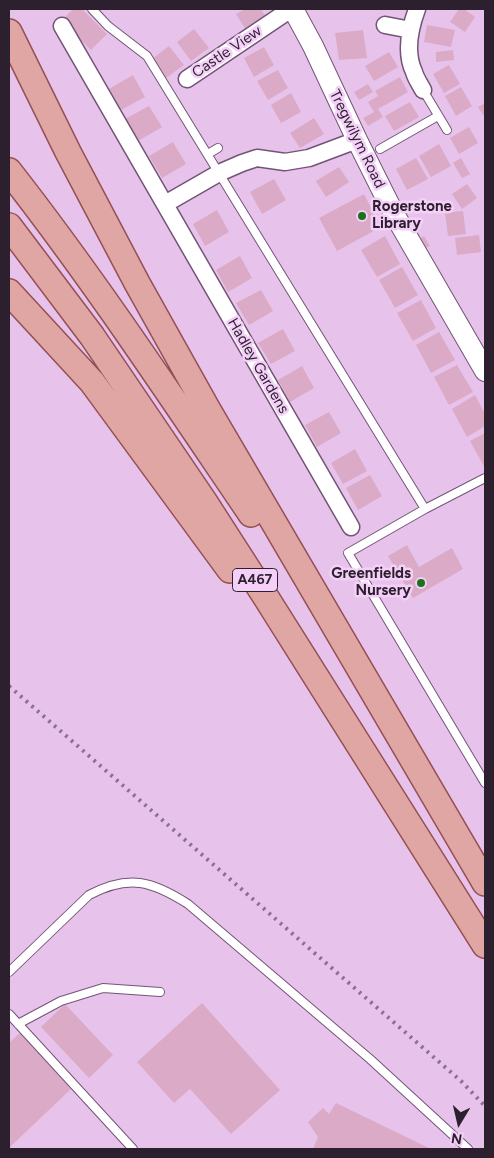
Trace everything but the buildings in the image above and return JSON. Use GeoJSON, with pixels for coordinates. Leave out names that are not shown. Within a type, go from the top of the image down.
{"type":"FeatureCollection","features":[{"type":"Feature","properties":{"kind":"main road"},"geometry":{"type":"LineString","coordinates":[[9,32],[68,152],[151,309],[213,419],[485,884]]}},
{"type":"Feature","properties":{"kind":"main road","name":"A467"},"geometry":{"type":"LineString","coordinates":[[9,171],[121,324],[254,519],[485,884]]}},
{"type":"Feature","properties":{"kind":"main road","name":"A467"},"geometry":{"type":"LineString","coordinates":[[9,226],[92,336],[193,484],[485,945]]}},
{"type":"Feature","properties":{"kind":"main road"},"geometry":{"type":"LineString","coordinates":[[9,292],[92,382],[356,741]]}},
{"type":"Feature","properties":{"kind":"street","name":"Castle View"},"geometry":{"type":"LineString","coordinates":[[187,79],[292,9]]}},
{"type":"Feature","properties":{"kind":"street","name":"Tregwilym Road"},"geometry":{"type":"LineString","coordinates":[[292,9],[314,46],[356,140],[393,212],[485,371]]}},
{"type":"Feature","properties":{"kind":"street"},"geometry":{"type":"LineString","coordinates":[[417,9],[411,30],[409,47],[413,71],[423,90]]}},
{"type":"Feature","properties":{"kind":"street"},"geometry":{"type":"LineString","coordinates":[[385,25],[411,30]]}},
{"type":"Feature","properties":{"kind":"street","name":"Hadley Gardens"},"geometry":{"type":"LineString","coordinates":[[62,26],[351,527]]}},
{"type":"Feature","properties":{"kind":"street"},"geometry":{"type":"LineString","coordinates":[[165,204],[219,173],[242,163],[257,158],[285,162],[309,158],[356,140]]}},
{"type":"Feature","properties":{"kind":"lane"},"geometry":{"type":"LineString","coordinates":[[92,9],[108,26],[147,56],[425,509]]}},
{"type":"Feature","properties":{"kind":"lane"},"geometry":{"type":"LineString","coordinates":[[423,90],[447,130]]}},
{"type":"Feature","properties":{"kind":"lane"},"geometry":{"type":"LineString","coordinates":[[380,149],[438,116]]}},
{"type":"Feature","properties":{"kind":"lane"},"geometry":{"type":"LineString","coordinates":[[208,154],[218,148]]}},
{"type":"Feature","properties":{"kind":"lane"},"geometry":{"type":"LineString","coordinates":[[485,478],[425,509],[348,553],[485,783]]}},
{"type":"Feature","properties":{"kind":"lane"},"geometry":{"type":"LineString","coordinates":[[9,972],[89,895],[103,888],[118,884],[138,882],[155,886],[173,894],[188,904],[370,1059],[468,1149]]}},
{"type":"Feature","properties":{"kind":"lane"},"geometry":{"type":"LineString","coordinates":[[18,1024],[61,1001],[103,988],[160,992]]}},
{"type":"Feature","properties":{"kind":"lane"},"geometry":{"type":"LineString","coordinates":[[9,1014],[132,1149]]}},
{"type":"Feature","properties":{"kind":"railway"},"geometry":{"type":"LineString","coordinates":[[9,686],[461,1081],[485,1106]]}},
{"type":"Feature","properties":{"kind":"place","name":"Rogerstone Library"},"geometry":{"type":"Point","coordinates":[362,216]}},
{"type":"Feature","properties":{"kind":"place","name":"Greenfields Nursery"},"geometry":{"type":"Point","coordinates":[421,583]}}]}
